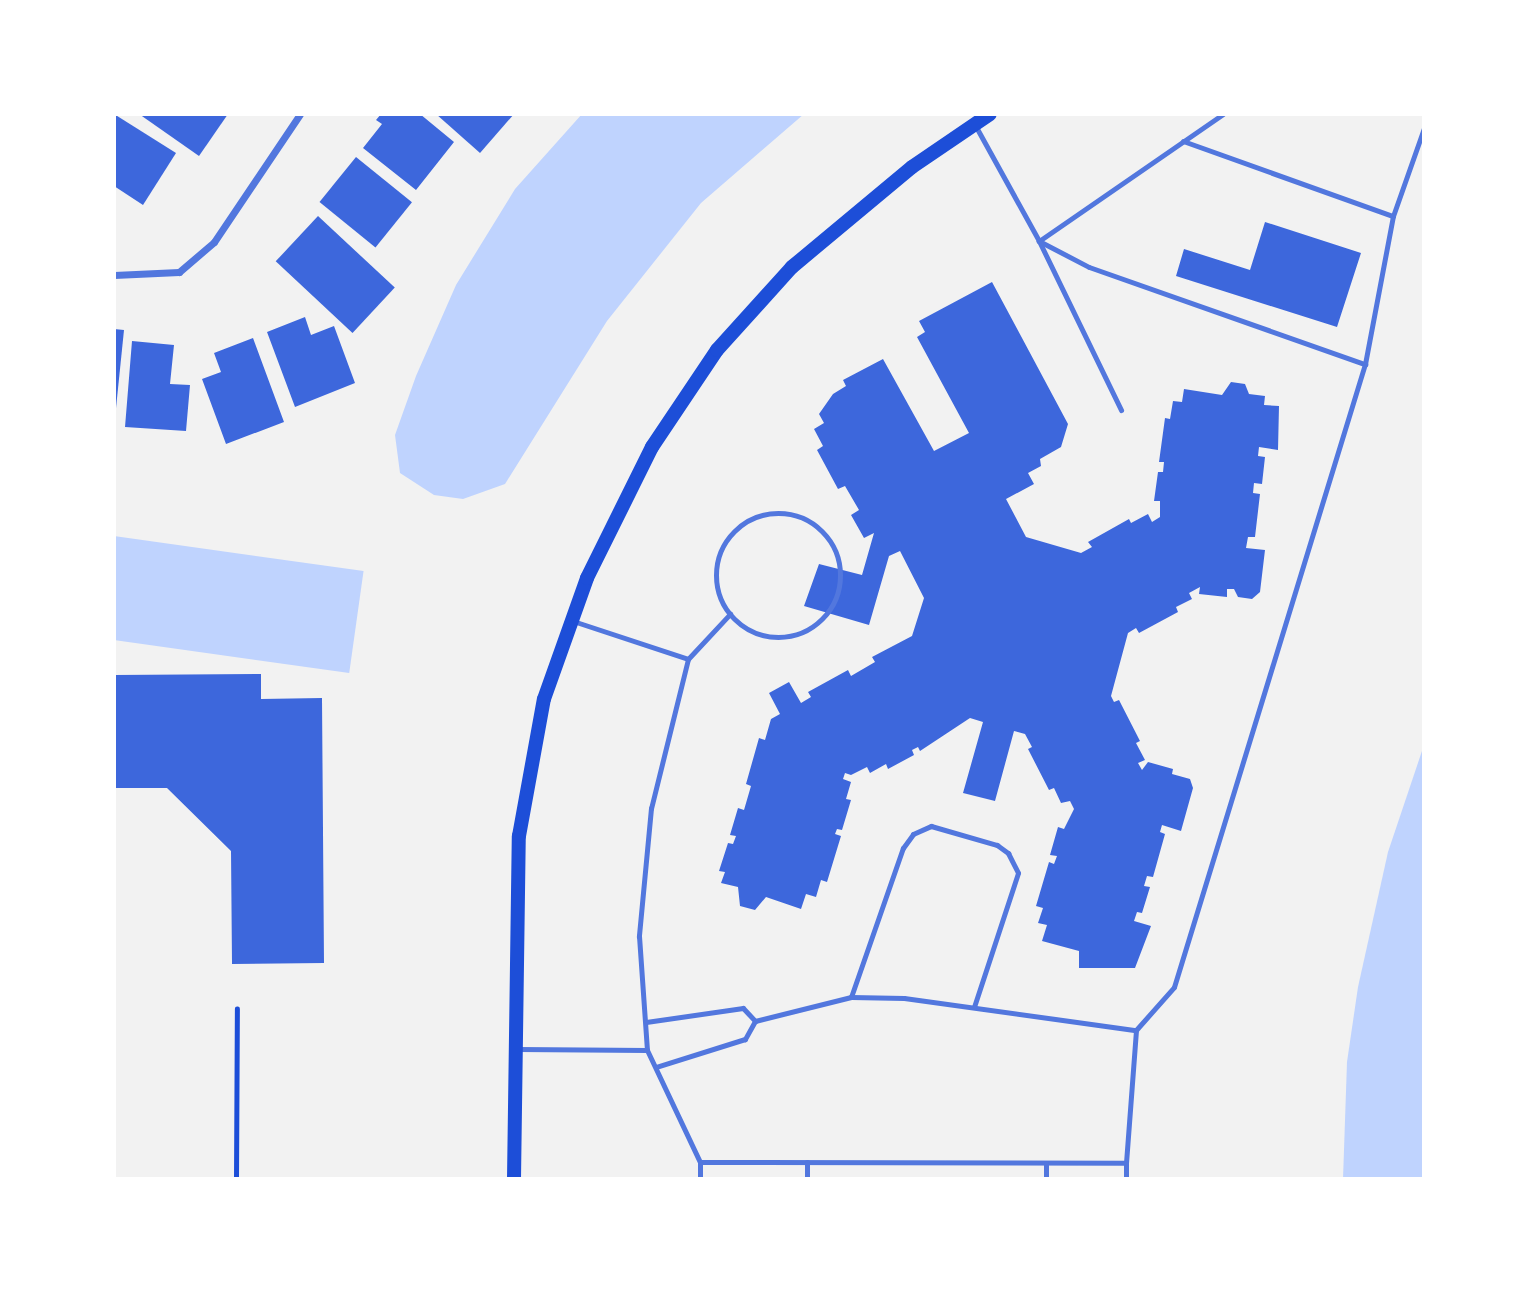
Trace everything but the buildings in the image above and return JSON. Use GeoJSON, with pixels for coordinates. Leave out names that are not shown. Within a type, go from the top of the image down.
{"type":"FeatureCollection","features":[{"type":"Feature","properties":{"kind":"main road"},"geometry":{"type":"LineString","coordinates":[[514,1179],[519,836],[544,699],[587,578],[652,447],[718,350],[792,267],[912,167],[990,114]]}},
{"type":"Feature","properties":{"kind":"street"},"geometry":{"type":"LineString","coordinates":[[114,275],[178,272],[214,242],[300,114]]}},
{"type":"Feature","properties":{"kind":"lane"},"geometry":{"type":"LineString","coordinates":[[1039,241],[1223,114]]}},
{"type":"Feature","properties":{"kind":"lane"},"geometry":{"type":"LineString","coordinates":[[975,125],[1039,241],[1121,410]]}},
{"type":"Feature","properties":{"kind":"lane"},"geometry":{"type":"LineString","coordinates":[[1126,1179],[1136,1030],[1174,987],[1365,364],[1393,216],[1424,128]]}},
{"type":"Feature","properties":{"kind":"lane"},"geometry":{"type":"LineString","coordinates":[[1183,141],[1393,216]]}},
{"type":"Feature","properties":{"kind":"lane"},"geometry":{"type":"LineString","coordinates":[[1039,241],[1088,267],[1365,364]]}},
{"type":"Feature","properties":{"kind":"lane"},"geometry":{"type":"LineString","coordinates":[[785,513],[822,531],[840,567],[839,587],[820,622],[783,638],[754,632],[730,614],[716,575],[720,554],[745,523],[785,513]]}},
{"type":"Feature","properties":{"kind":"lane"},"geometry":{"type":"LineString","coordinates":[[700,1179],[700,1162],[648,1050],[639,936],[651,808],[688,659],[730,614]]}},
{"type":"Feature","properties":{"kind":"lane"},"geometry":{"type":"LineString","coordinates":[[573,621],[688,659]]}},
{"type":"Feature","properties":{"kind":"lane"},"geometry":{"type":"LineString","coordinates":[[850,997],[903,848],[913,834],[931,826],[997,845],[1009,853],[1018,873],[974,1007]]}},
{"type":"Feature","properties":{"kind":"lane"},"geometry":{"type":"LineString","coordinates":[[656,1067],[745,1040],[755,1021],[850,997],[904,998],[1136,1030]]}},
{"type":"Feature","properties":{"kind":"lane"},"geometry":{"type":"LineString","coordinates":[[646,1022],[743,1008],[755,1021]]}},
{"type":"Feature","properties":{"kind":"lane"},"geometry":{"type":"LineString","coordinates":[[514,1049],[648,1050]]}},
{"type":"Feature","properties":{"kind":"lane"},"geometry":{"type":"LineString","coordinates":[[700,1162],[1126,1163]]}},
{"type":"Feature","properties":{"kind":"lane"},"geometry":{"type":"LineString","coordinates":[[807,1162],[807,1179]]}},
{"type":"Feature","properties":{"kind":"lane"},"geometry":{"type":"LineString","coordinates":[[1046,1163],[1046,1179]]}},
{"type":"Feature","properties":{"kind":"path"},"geometry":{"type":"LineString","coordinates":[[236,1179],[237,1009]]}},
{"type":"Feature","properties":{"kind":"water"},"geometry":{"type":"Polygon","coordinates":[[[582,114],[804,114],[701,203],[607,321],[505,484],[463,499],[434,495],[400,473],[395,435],[416,376],[456,285],[515,189],[582,114]]]}},
{"type":"Feature","properties":{"kind":"water"},"geometry":{"type":"Polygon","coordinates":[[[114,536],[364,571],[349,673],[114,640],[114,536]]]}},
{"type":"Feature","properties":{"kind":"water"},"geometry":{"type":"Polygon","coordinates":[[[1424,745],[1424,1179],[1343,1179],[1347,1062],[1358,987],[1388,852],[1424,745]]]}}]}
